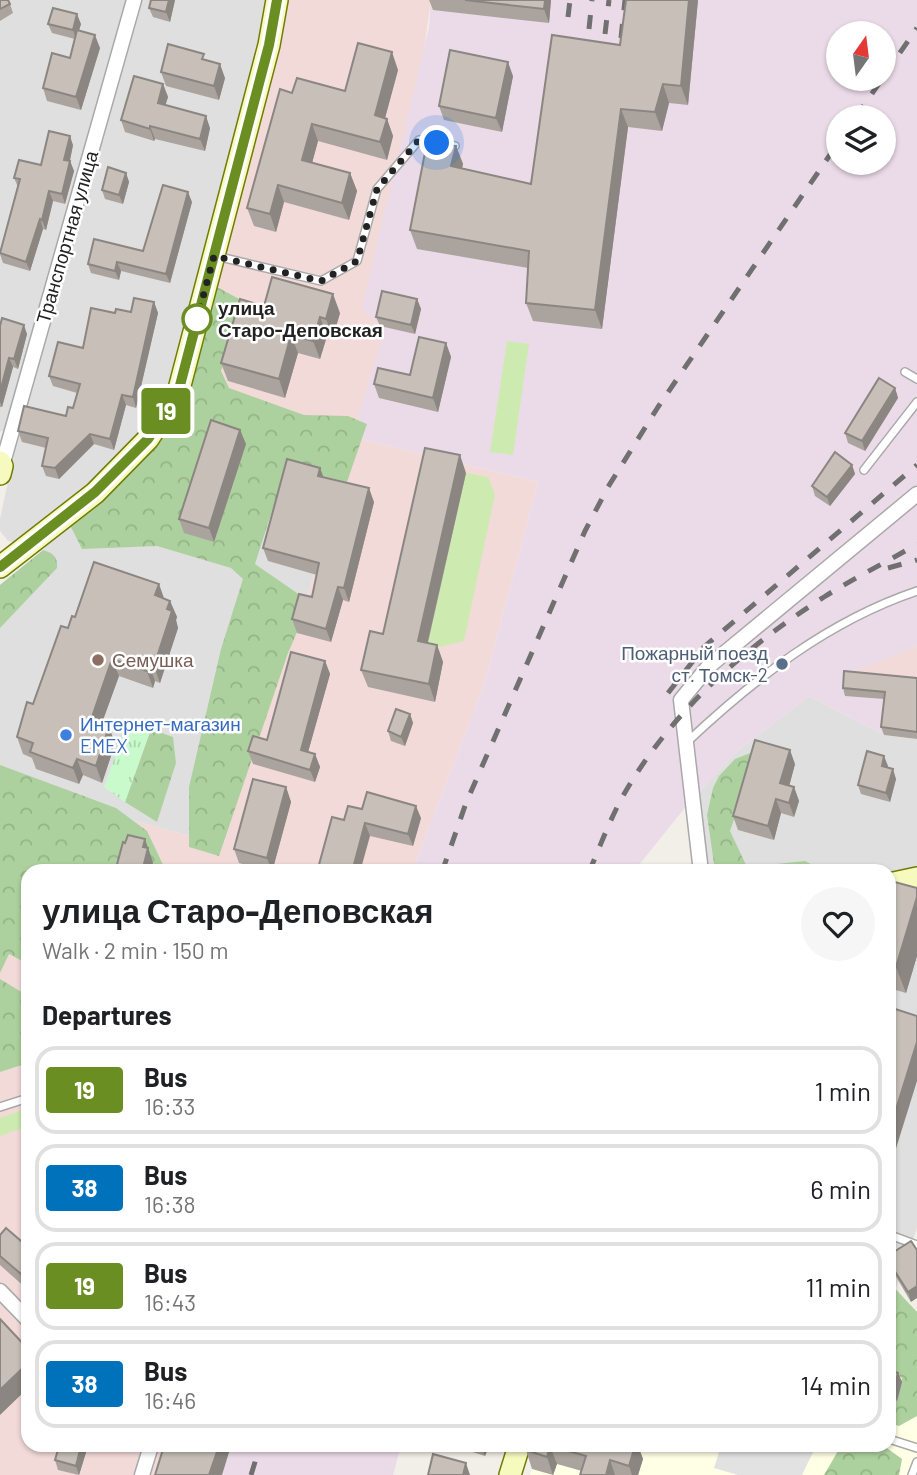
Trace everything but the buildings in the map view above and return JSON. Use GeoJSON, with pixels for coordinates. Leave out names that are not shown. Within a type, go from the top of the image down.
{"type":"FeatureCollection","features":[{"type":"Feature","properties":{"kind":"main road"},"geometry":{"type":"LineString","coordinates":[[0,567],[95,492],[148,439],[178,393],[269,45],[277,0]]}},
{"type":"Feature","properties":{"kind":"main road"},"geometry":{"type":"LineString","coordinates":[[896,882],[917,878]]}},
{"type":"Feature","properties":{"kind":"main road"},"geometry":{"type":"LineString","coordinates":[[510,1475],[517,1452]]}},
{"type":"Feature","properties":{"kind":"street","name":"Транспортная улица"},"geometry":{"type":"LineString","coordinates":[[1,467],[134,0]]}},
{"type":"Feature","properties":{"kind":"street"},"geometry":{"type":"LineString","coordinates":[[700,864],[681,700],[709,666],[917,494]]}},
{"type":"Feature","properties":{"kind":"street"},"geometry":{"type":"LineString","coordinates":[[0,1291],[21,1313]]}},
{"type":"Feature","properties":{"kind":"street"},"geometry":{"type":"LineString","coordinates":[[142,1475],[149,1452]]}},
{"type":"Feature","properties":{"kind":"lane"},"geometry":{"type":"LineString","coordinates":[[214,256],[321,281],[357,261],[377,189],[419,140],[455,146]]}},
{"type":"Feature","properties":{"kind":"lane"},"geometry":{"type":"LineString","coordinates":[[905,372],[917,379]]}},
{"type":"Feature","properties":{"kind":"lane"},"geometry":{"type":"LineString","coordinates":[[864,470],[917,402]]}},
{"type":"Feature","properties":{"kind":"lane"},"geometry":{"type":"LineString","coordinates":[[685,743],[754,682],[816,638],[880,604],[917,591]]}},
{"type":"Feature","properties":{"kind":"lane"},"geometry":{"type":"LineString","coordinates":[[0,1108],[21,1100]]}},
{"type":"Feature","properties":{"kind":"lane"},"geometry":{"type":"LineString","coordinates":[[896,1237],[917,1245]]}},
{"type":"Feature","properties":{"kind":"lane"},"geometry":{"type":"LineString","coordinates":[[896,1441],[917,1448]]}},
{"type":"Feature","properties":{"kind":"lane"},"geometry":{"type":"LineString","coordinates":[[912,1475],[917,1462]]}},
{"type":"Feature","properties":{"kind":"shaded area"},"geometry":{"type":"Polygon","coordinates":[[[0,0],[129,0],[7,429],[0,432],[0,0]]]}},
{"type":"Feature","properties":{"kind":"shaded area"},"geometry":{"type":"Polygon","coordinates":[[[138,0],[266,0],[259,43],[170,389],[142,435],[90,486],[18,543],[8,541],[0,531],[0,519],[18,435],[138,0]]]}},
{"type":"Feature","properties":{"kind":"shaded area"},"geometry":{"type":"Polygon","coordinates":[[[288,0],[431,0],[385,331],[352,437],[188,388],[279,48],[288,0]]]}},
{"type":"Feature","properties":{"kind":"shaded area"},"geometry":{"type":"Polygon","coordinates":[[[431,0],[917,0],[917,646],[844,676],[917,686],[884,735],[809,696],[735,753],[688,804],[640,864],[415,864],[484,685],[538,482],[352,437],[384,331],[362,308],[429,27],[431,0]]]}},
{"type":"Feature","properties":{"kind":"shaded area"},"geometry":{"type":"Polygon","coordinates":[[[352,437],[310,588],[194,837],[0,785],[0,585],[43,550],[69,523],[352,437]]]}},
{"type":"Feature","properties":{"kind":"shaded area"},"geometry":{"type":"Polygon","coordinates":[[[352,437],[538,482],[484,685],[415,864],[21,864],[21,1452],[229,1452],[222,1475],[0,1475],[0,785],[194,837],[310,588],[352,437]]]}},
{"type":"Feature","properties":{"kind":"shaded area"},"geometry":{"type":"Polygon","coordinates":[[[917,646],[917,686],[844,676],[853,671],[917,646]]]}},
{"type":"Feature","properties":{"kind":"shaded area"},"geometry":{"type":"Polygon","coordinates":[[[809,696],[884,735],[917,739],[917,869],[896,874],[896,864],[705,864],[700,791],[735,753],[809,696]]]}},
{"type":"Feature","properties":{"kind":"shaded area"},"geometry":{"type":"Polygon","coordinates":[[[917,885],[917,1228],[896,1287],[896,890],[917,885]]]}},
{"type":"Feature","properties":{"kind":"shaded area"},"geometry":{"type":"Polygon","coordinates":[[[896,1373],[917,1380],[917,1475],[530,1475],[537,1452],[896,1452],[896,1373]]]}},
{"type":"Feature","properties":{"kind":"shaded area"},"geometry":{"type":"Polygon","coordinates":[[[229,1452],[399,1452],[393,1475],[222,1475],[229,1452]]]}},
{"type":"Feature","properties":{"kind":"shaded area"},"geometry":{"type":"Polygon","coordinates":[[[719,1452],[813,1452],[802,1475],[738,1475],[714,1468],[719,1452]]]}},
{"type":"Feature","properties":{"kind":"green space"},"geometry":{"type":"Polygon","coordinates":[[[215,286],[243,301],[221,371],[229,388],[304,415],[348,416],[367,424],[347,482],[286,467],[255,564],[310,602],[288,653],[219,856],[189,847],[189,787],[221,649],[243,579],[231,568],[157,546],[82,549],[69,523],[155,444],[215,286]]]}},
{"type":"Feature","properties":{"kind":"green space"},"geometry":{"type":"Polygon","coordinates":[[[507,341],[529,344],[513,455],[490,452],[507,341]]]}},
{"type":"Feature","properties":{"kind":"green space"},"geometry":{"type":"Polygon","coordinates":[[[466,473],[488,477],[495,494],[464,641],[426,650],[466,473]]]}},
{"type":"Feature","properties":{"kind":"green space"},"geometry":{"type":"Polygon","coordinates":[[[43,550],[54,556],[57,568],[0,628],[0,585],[43,550]]]}},
{"type":"Feature","properties":{"kind":"green space"},"geometry":{"type":"Polygon","coordinates":[[[128,721],[151,729],[125,802],[104,787],[128,721]]]}},
{"type":"Feature","properties":{"kind":"green space"},"geometry":{"type":"Polygon","coordinates":[[[151,729],[173,737],[176,763],[157,822],[125,802],[151,729]]]}},
{"type":"Feature","properties":{"kind":"green space"},"geometry":{"type":"Polygon","coordinates":[[[758,750],[730,831],[746,864],[714,864],[707,815],[713,788],[719,776],[735,759],[758,750]]]}},
{"type":"Feature","properties":{"kind":"green space"},"geometry":{"type":"Polygon","coordinates":[[[0,765],[116,808],[147,831],[163,864],[21,864],[21,960],[9,954],[0,973],[0,765]]]}},
{"type":"Feature","properties":{"kind":"green space"},"geometry":{"type":"Polygon","coordinates":[[[805,861],[811,864],[776,864],[805,861]]]}},
{"type":"Feature","properties":{"kind":"green space"},"geometry":{"type":"Polygon","coordinates":[[[0,979],[21,992],[21,1065],[0,1072],[0,979]]]}},
{"type":"Feature","properties":{"kind":"green space"},"geometry":{"type":"Polygon","coordinates":[[[21,1110],[21,1128],[0,1136],[0,1118],[21,1110]]]}},
{"type":"Feature","properties":{"kind":"green space"},"geometry":{"type":"Polygon","coordinates":[[[896,1290],[917,1312],[917,1416],[899,1426],[896,1425],[896,1397],[902,1378],[896,1375],[896,1290]]]}},
{"type":"Feature","properties":{"kind":"green space"},"geometry":{"type":"Polygon","coordinates":[[[837,1452],[892,1452],[902,1459],[899,1475],[824,1475],[837,1452]]]}},
{"type":"Feature","properties":{"kind":"railway"},"geometry":{"type":"LineString","coordinates":[[568,17],[570,0]]}},
{"type":"Feature","properties":{"kind":"railway"},"geometry":{"type":"LineString","coordinates":[[589,29],[592,0]]}},
{"type":"Feature","properties":{"kind":"railway"},"geometry":{"type":"LineString","coordinates":[[605,34],[609,0]]}},
{"type":"Feature","properties":{"kind":"railway"},"geometry":{"type":"LineString","coordinates":[[621,38],[625,0]]}},
{"type":"Feature","properties":{"kind":"railway"},"geometry":{"type":"LineString","coordinates":[[896,59],[917,28]]}},
{"type":"Feature","properties":{"kind":"railway"},"geometry":{"type":"LineString","coordinates":[[864,105],[874,91]]}},
{"type":"Feature","properties":{"kind":"railway"},"geometry":{"type":"LineString","coordinates":[[445,864],[466,803],[585,531],[608,487],[658,407],[826,161]]}},
{"type":"Feature","properties":{"kind":"railway"},"geometry":{"type":"LineString","coordinates":[[668,693],[704,647],[917,465]]}},
{"type":"Feature","properties":{"kind":"railway"},"geometry":{"type":"LineString","coordinates":[[592,864],[616,809],[646,760],[667,732],[714,681],[795,616],[917,544]]}},
{"type":"Feature","properties":{"kind":"railway"},"geometry":{"type":"LineString","coordinates":[[888,568],[917,560]]}},
{"type":"Feature","properties":{"kind":"railway"},"geometry":{"type":"LineString","coordinates":[[251,1475],[258,1452]]}},
{"type":"Feature","properties":{"kind":"bus line","name":"19"},"geometry":{"type":"LineString","coordinates":[[0,567],[95,492],[148,439],[178,393],[269,45],[277,0]]}},
{"type":"Feature","properties":{"kind":"place","name":"улица Старо-Деповская"},"geometry":{"type":"Point","coordinates":[197,319]}},
{"type":"Feature","properties":{"kind":"place","name":"Семушка"},"geometry":{"type":"Point","coordinates":[98,660]}},
{"type":"Feature","properties":{"kind":"place","name":"Пожарный поезд ст. Томск-2"},"geometry":{"type":"Point","coordinates":[782,664]}},
{"type":"Feature","properties":{"kind":"place","name":"Интернет-магазин EMEX"},"geometry":{"type":"Point","coordinates":[66,735]}},
{"type":"Feature","properties":{"kind":"route"},"geometry":{"type":"LineString","coordinates":[[197,319],[214,256],[321,281],[357,261],[377,189],[419,140],[437,143]]}}]}
